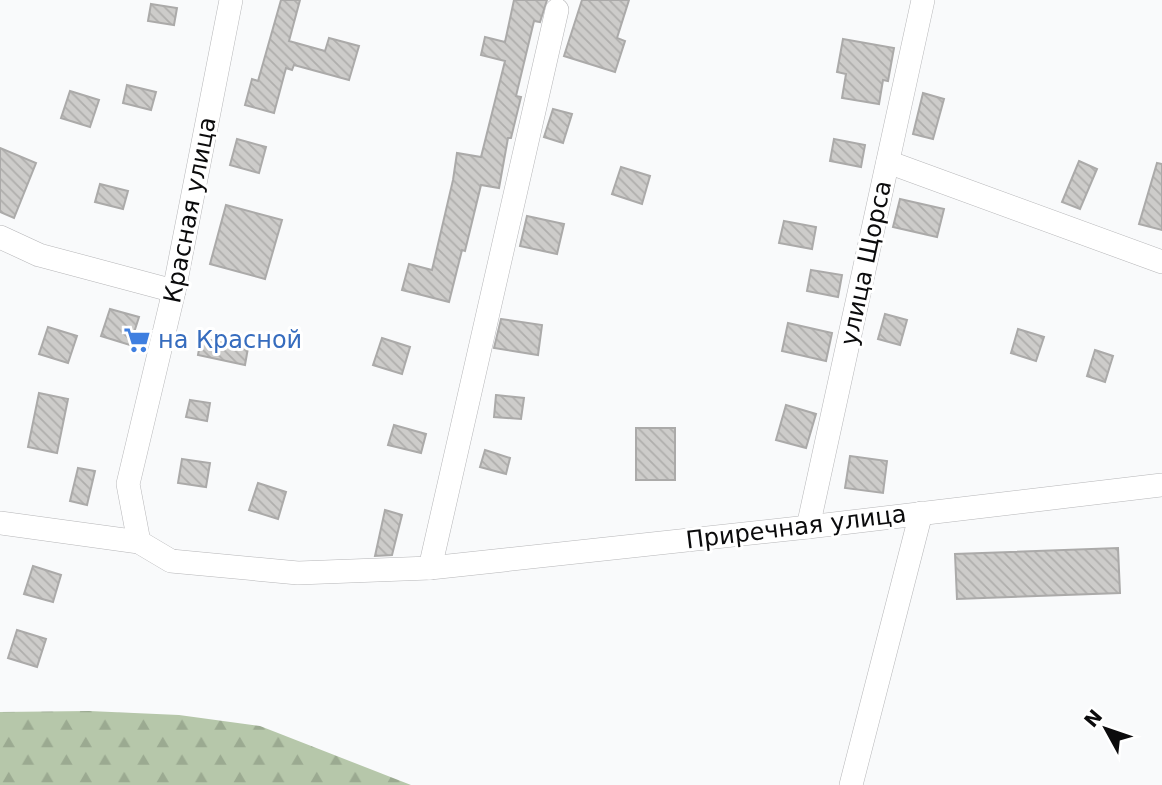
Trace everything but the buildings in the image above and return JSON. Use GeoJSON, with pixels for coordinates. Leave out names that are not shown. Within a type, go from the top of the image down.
{"type":"FeatureCollection","features":[{"type":"Feature","properties":{"kind":"street","name":"Красная улица"},"geometry":{"type":"LineString","coordinates":[[139,542],[128,484],[174,291],[231,0]]}},
{"type":"Feature","properties":{"kind":"street","name":"улица Щорса"},"geometry":{"type":"LineString","coordinates":[[808,527],[923,0]]}},
{"type":"Feature","properties":{"kind":"street"},"geometry":{"type":"LineString","coordinates":[[430,568],[557,10]]}},
{"type":"Feature","properties":{"kind":"street"},"geometry":{"type":"LineString","coordinates":[[888,162],[1162,262]]}},
{"type":"Feature","properties":{"kind":"street"},"geometry":{"type":"LineString","coordinates":[[0,236],[39,255],[174,291]]}},
{"type":"Feature","properties":{"kind":"street","name":"Приречная улица"},"geometry":{"type":"LineString","coordinates":[[0,523],[139,542],[171,561],[298,573],[430,568],[1162,485]]}},
{"type":"Feature","properties":{"kind":"street"},"geometry":{"type":"LineString","coordinates":[[850,785],[921,513]]}},
{"type":"Feature","properties":{"kind":"green space"},"geometry":{"type":"Polygon","coordinates":[[[89,711],[179,715],[260,726],[411,785],[0,785],[0,712],[89,711]]]}},
{"type":"Feature","properties":{"kind":"place","name":"на Красной"},"geometry":{"type":"Point","coordinates":[137,340]}}]}
